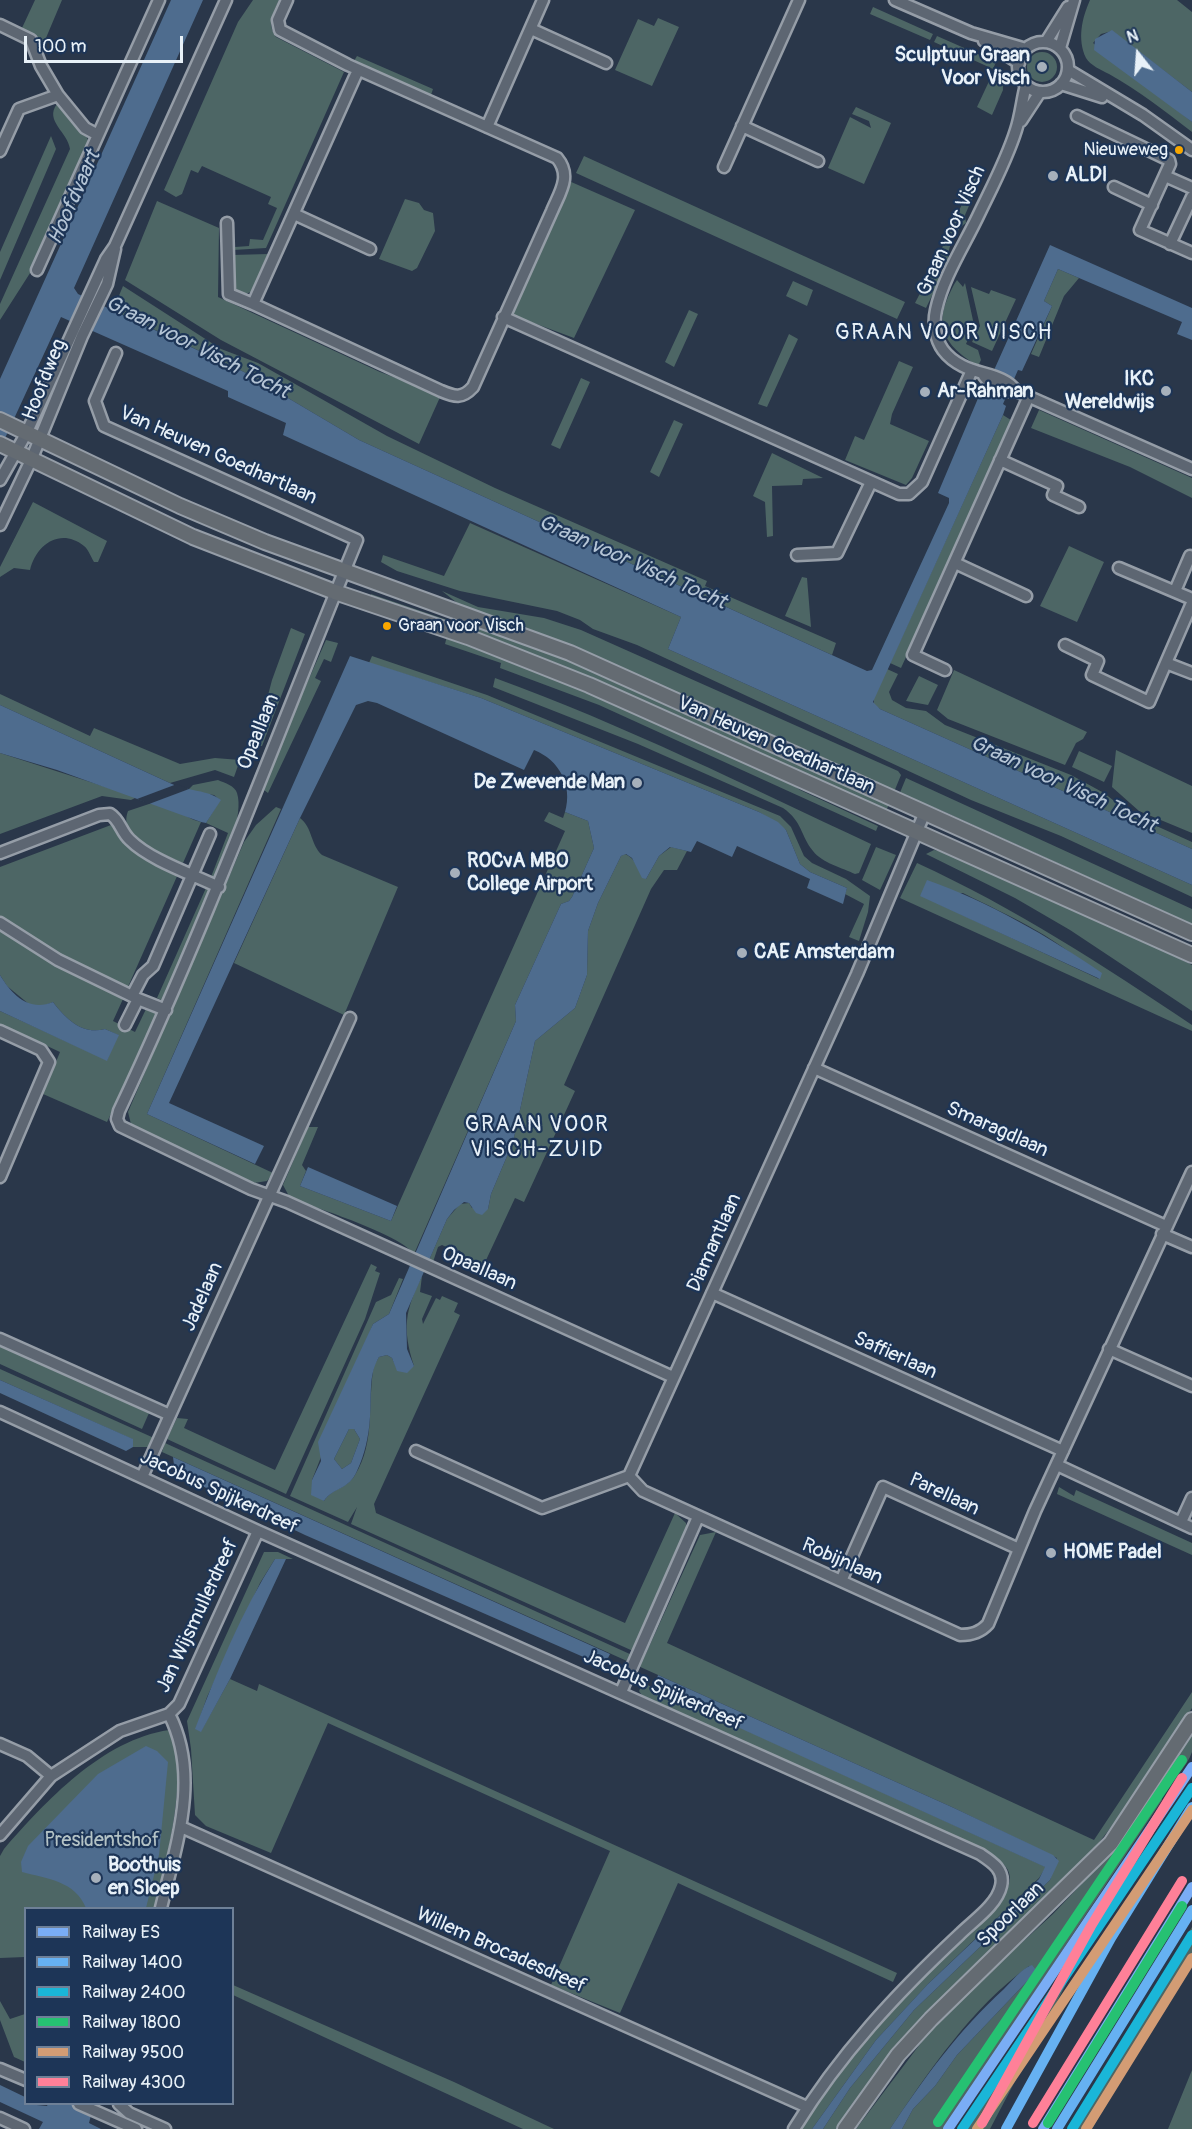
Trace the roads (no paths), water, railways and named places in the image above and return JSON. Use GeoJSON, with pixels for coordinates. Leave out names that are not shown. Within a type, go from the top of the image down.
{"type":"FeatureCollection","features":[{"type":"Feature","properties":{"kind":"main road","name":"Van Heuven Goedhartlaan"},"geometry":{"type":"LineString","coordinates":[[0,420],[39,441],[180,506],[344,572],[570,653],[1192,933]]}},
{"type":"Feature","properties":{"kind":"main road","name":"Van Heuven Goedhartlaan"},"geometry":{"type":"LineString","coordinates":[[8,448],[193,537],[335,592],[468,637],[590,685],[1192,955]]}},
{"type":"Feature","properties":{"kind":"main road","name":"Spoorlaan"},"geometry":{"type":"LineString","coordinates":[[845,2129],[898,2055],[931,2019],[1111,1843],[1192,1720]]}},
{"type":"Feature","properties":{"kind":"street"},"geometry":{"type":"LineString","coordinates":[[37,270],[159,0]]}},
{"type":"Feature","properties":{"kind":"street","name":"Hoofdweg"},"geometry":{"type":"LineString","coordinates":[[0,525],[39,441],[92,289],[106,259],[115,246],[226,0]]}},
{"type":"Feature","properties":{"kind":"street"},"geometry":{"type":"LineString","coordinates":[[227,223],[229,294],[455,397],[466,395],[472,387],[566,177],[564,167],[557,158],[358,70],[280,30],[278,20],[287,0]]}},
{"type":"Feature","properties":{"kind":"street"},"geometry":{"type":"LineString","coordinates":[[487,127],[543,0]]}},
{"type":"Feature","properties":{"kind":"street"},"geometry":{"type":"LineString","coordinates":[[724,167],[799,0]]}},
{"type":"Feature","properties":{"kind":"street"},"geometry":{"type":"LineString","coordinates":[[895,0],[971,33],[1026,49]]}},
{"type":"Feature","properties":{"kind":"street"},"geometry":{"type":"LineString","coordinates":[[1046,42],[1073,0]]}},
{"type":"Feature","properties":{"kind":"street"},"geometry":{"type":"LineString","coordinates":[[1060,48],[1073,0]]}},
{"type":"Feature","properties":{"kind":"street"},"geometry":{"type":"LineString","coordinates":[[0,25],[31,40],[41,66],[58,95],[85,128],[98,135]]}},
{"type":"Feature","properties":{"kind":"street"},"geometry":{"type":"LineString","coordinates":[[531,29],[606,63]]}},
{"type":"Feature","properties":{"kind":"street"},"geometry":{"type":"LineString","coordinates":[[971,33],[1019,63]]}},
{"type":"Feature","properties":{"kind":"street"},"geometry":{"type":"LineString","coordinates":[[1046,42],[1060,48],[1068,62],[1068,70],[1061,84],[1055,89],[1041,92],[1026,85],[1019,71],[1019,63],[1026,49],[1046,42]]}},
{"type":"Feature","properties":{"kind":"street"},"geometry":{"type":"LineString","coordinates":[[253,304],[358,70]]}},
{"type":"Feature","properties":{"kind":"street"},"geometry":{"type":"LineString","coordinates":[[1068,70],[1192,150]]}},
{"type":"Feature","properties":{"kind":"street"},"geometry":{"type":"LineString","coordinates":[[1061,84],[1120,102]]}},
{"type":"Feature","properties":{"kind":"street","name":"Graan voor Visch"},"geometry":{"type":"LineString","coordinates":[[1016,129],[1026,85]]}},
{"type":"Feature","properties":{"kind":"street","name":"Graan voor Visch"},"geometry":{"type":"LineString","coordinates":[[1041,92],[1016,129],[935,312],[936,334],[942,349],[956,362],[984,376],[989,383],[1008,392],[1016,391],[1029,396],[1192,469]]}},
{"type":"Feature","properties":{"kind":"street"},"geometry":{"type":"LineString","coordinates":[[0,151],[20,108],[58,95]]}},
{"type":"Feature","properties":{"kind":"street"},"geometry":{"type":"LineString","coordinates":[[1077,116],[1166,157],[1170,164],[1140,230],[1192,253]]}},
{"type":"Feature","properties":{"kind":"street"},"geometry":{"type":"LineString","coordinates":[[742,126],[818,161]]}},
{"type":"Feature","properties":{"kind":"street"},"geometry":{"type":"LineString","coordinates":[[1165,176],[1192,188]]}},
{"type":"Feature","properties":{"kind":"street"},"geometry":{"type":"LineString","coordinates":[[1114,187],[1152,205]]}},
{"type":"Feature","properties":{"kind":"street"},"geometry":{"type":"LineString","coordinates":[[1170,244],[1192,196]]}},
{"type":"Feature","properties":{"kind":"street"},"geometry":{"type":"LineString","coordinates":[[294,214],[370,249]]}},
{"type":"Feature","properties":{"kind":"street","name":"Hoofdweg"},"geometry":{"type":"LineString","coordinates":[[0,480],[8,448],[22,431],[77,334],[102,296],[110,273],[115,246]]}},
{"type":"Feature","properties":{"kind":"street"},"geometry":{"type":"LineString","coordinates":[[503,317],[899,494],[909,494],[916,490],[972,370]]}},
{"type":"Feature","properties":{"kind":"street","name":"Van Heuven Goedhartlaan"},"geometry":{"type":"LineString","coordinates":[[116,353],[95,401],[104,426],[357,540],[335,592]]}},
{"type":"Feature","properties":{"kind":"street"},"geometry":{"type":"LineString","coordinates":[[945,670],[913,655],[1029,396]]}},
{"type":"Feature","properties":{"kind":"street"},"geometry":{"type":"LineString","coordinates":[[1000,460],[1057,486],[1053,495],[1079,507]]}},
{"type":"Feature","properties":{"kind":"street"},"geometry":{"type":"LineString","coordinates":[[797,555],[837,553],[871,482]]}},
{"type":"Feature","properties":{"kind":"street"},"geometry":{"type":"LineString","coordinates":[[1175,591],[1190,556]]}},
{"type":"Feature","properties":{"kind":"street"},"geometry":{"type":"LineString","coordinates":[[954,563],[1026,596]]}},
{"type":"Feature","properties":{"kind":"street"},"geometry":{"type":"LineString","coordinates":[[1065,645],[1098,661],[1092,675],[1149,702],[1192,601],[1175,591],[1119,568]]}},
{"type":"Feature","properties":{"kind":"street","name":"Opaallaan"},"geometry":{"type":"LineString","coordinates":[[335,592],[219,887],[119,1111],[117,1119],[120,1126],[251,1189],[270,1195],[674,1377]]}},
{"type":"Feature","properties":{"kind":"street"},"geometry":{"type":"LineString","coordinates":[[1166,663],[1192,674]]}},
{"type":"Feature","properties":{"kind":"street","name":"Diamantlaan"},"geometry":{"type":"LineString","coordinates":[[629,1476],[857,974],[925,812]]}},
{"type":"Feature","properties":{"kind":"street"},"geometry":{"type":"LineString","coordinates":[[0,853],[99,815],[110,814],[116,818],[128,839],[147,852],[219,887]]}},
{"type":"Feature","properties":{"kind":"street"},"geometry":{"type":"LineString","coordinates":[[126,1025],[143,975],[153,966],[210,834]]}},
{"type":"Feature","properties":{"kind":"street"},"geometry":{"type":"LineString","coordinates":[[0,924],[58,960],[166,1010]]}},
{"type":"Feature","properties":{"kind":"street"},"geometry":{"type":"LineString","coordinates":[[270,1195],[350,1018]]}},
{"type":"Feature","properties":{"kind":"street"},"geometry":{"type":"LineString","coordinates":[[0,1031],[41,1050],[49,1062],[0,1177]]}},
{"type":"Feature","properties":{"kind":"street","name":"Smaragdlaan"},"geometry":{"type":"LineString","coordinates":[[814,1068],[1164,1230]]}},
{"type":"Feature","properties":{"kind":"street"},"geometry":{"type":"LineString","coordinates":[[1019,1549],[1192,1172]]}},
{"type":"Feature","properties":{"kind":"street","name":"Jadelaan"},"geometry":{"type":"LineString","coordinates":[[142,1477],[270,1195]]}},
{"type":"Feature","properties":{"kind":"street"},"geometry":{"type":"LineString","coordinates":[[1164,1230],[1192,1247]]}},
{"type":"Feature","properties":{"kind":"street","name":"Saffierlaan"},"geometry":{"type":"LineString","coordinates":[[711,1293],[1063,1451]]}},
{"type":"Feature","properties":{"kind":"street"},"geometry":{"type":"LineString","coordinates":[[0,1339],[170,1415]]}},
{"type":"Feature","properties":{"kind":"street"},"geometry":{"type":"LineString","coordinates":[[1109,1349],[1192,1386]]}},
{"type":"Feature","properties":{"kind":"street","name":"Jacobus Spijkerdreef"},"geometry":{"type":"LineString","coordinates":[[0,1413],[980,1854],[995,1864],[1001,1876],[1001,1887],[991,1904],[908,1982],[862,2034],[807,2107],[794,2129]]}},
{"type":"Feature","properties":{"kind":"street"},"geometry":{"type":"LineString","coordinates":[[416,1451],[542,1508],[629,1476]]}},
{"type":"Feature","properties":{"kind":"street"},"geometry":{"type":"LineString","coordinates":[[1057,1465],[1192,1528]]}},
{"type":"Feature","properties":{"kind":"street","name":"Robijnlaan"},"geometry":{"type":"LineString","coordinates":[[629,1476],[643,1491],[960,1635],[972,1635],[988,1624],[1019,1549]]}},
{"type":"Feature","properties":{"kind":"street","name":"Parellaan"},"geometry":{"type":"LineString","coordinates":[[841,1581],[883,1487],[1019,1549]]}},
{"type":"Feature","properties":{"kind":"street"},"geometry":{"type":"LineString","coordinates":[[1181,1522],[1192,1498]]}},
{"type":"Feature","properties":{"kind":"street"},"geometry":{"type":"LineString","coordinates":[[621,1692],[698,1517]]}},
{"type":"Feature","properties":{"kind":"street","name":"Jan Wijsmullerdreef"},"geometry":{"type":"LineString","coordinates":[[169,1714],[179,1704],[258,1531]]}},
{"type":"Feature","properties":{"kind":"street"},"geometry":{"type":"LineString","coordinates":[[0,1835],[51,1776],[120,1731],[169,1714],[179,1735],[185,1763],[181,1827],[161,1907]]}},
{"type":"Feature","properties":{"kind":"street"},"geometry":{"type":"LineString","coordinates":[[0,1744],[27,1756],[51,1776]]}},
{"type":"Feature","properties":{"kind":"street","name":"Willem Brocadesdreef"},"geometry":{"type":"LineString","coordinates":[[181,1827],[807,2107]]}},
{"type":"Feature","properties":{"kind":"street"},"geometry":{"type":"LineString","coordinates":[[0,2069],[24,2079]]}},
{"type":"Feature","properties":{"kind":"street"},"geometry":{"type":"LineString","coordinates":[[83,2105],[136,2129]]}},
{"type":"Feature","properties":{"kind":"street"},"geometry":{"type":"LineString","coordinates":[[122,2105],[129,2113],[165,2129]]}},
{"type":"Feature","properties":{"kind":"street"},"geometry":{"type":"LineString","coordinates":[[0,2118],[24,2129]]}},
{"type":"Feature","properties":{"kind":"water"},"geometry":{"type":"Polygon","coordinates":[[[171,0],[203,0],[74,288],[78,294],[244,372],[359,440],[867,671],[872,670],[949,503],[949,498],[938,493],[979,396],[982,397],[1050,245],[1192,308],[1192,340],[1177,334],[1182,322],[1058,269],[1044,301],[1052,306],[1022,371],[1018,370],[1003,404],[1006,406],[1003,415],[873,702],[880,709],[1192,849],[1192,885],[668,649],[681,617],[283,435],[286,423],[228,397],[228,391],[61,317],[0,449],[0,379],[171,0]]]}},
{"type":"Feature","properties":{"kind":"water"},"geometry":{"type":"Polygon","coordinates":[[[1112,30],[1192,92],[1192,122],[1094,50],[1095,39],[1112,30]]]}},
{"type":"Feature","properties":{"kind":"water"},"geometry":{"type":"Polygon","coordinates":[[[350,656],[481,698],[759,812],[778,822],[786,830],[800,864],[810,872],[847,888],[843,904],[807,888],[810,879],[737,846],[732,857],[697,841],[691,852],[670,847],[659,856],[646,879],[642,878],[632,858],[626,854],[621,856],[598,903],[588,931],[587,975],[575,1008],[535,1041],[513,1142],[491,1194],[488,1209],[482,1215],[476,1213],[469,1203],[464,1202],[447,1219],[406,1313],[407,1349],[414,1366],[407,1373],[397,1371],[392,1358],[387,1355],[379,1357],[373,1371],[369,1431],[360,1465],[350,1482],[324,1501],[311,1495],[312,1480],[321,1461],[318,1442],[373,1324],[389,1314],[516,1021],[515,1005],[561,904],[572,897],[594,848],[588,821],[565,812],[567,792],[565,783],[551,760],[534,750],[524,770],[377,703],[368,701],[356,705],[300,818],[169,1103],[264,1146],[255,1164],[147,1114],[350,656]],[[349,1429],[334,1459],[342,1469],[351,1463],[360,1439],[354,1429],[349,1429]]]}},
{"type":"Feature","properties":{"kind":"water"},"geometry":{"type":"Polygon","coordinates":[[[0,705],[172,784],[210,794],[221,800],[206,823],[201,822],[57,770],[0,753],[0,705]]]}},
{"type":"Feature","properties":{"kind":"water"},"geometry":{"type":"Polygon","coordinates":[[[927,880],[995,909],[1039,933],[1102,973],[1100,979],[920,896],[927,880]]]}},
{"type":"Feature","properties":{"kind":"water"},"geometry":{"type":"Polygon","coordinates":[[[0,975],[22,1000],[36,1005],[53,1002],[69,1020],[82,1028],[105,1029],[119,1035],[107,1061],[0,1011],[0,975]]]}},
{"type":"Feature","properties":{"kind":"water"},"geometry":{"type":"Polygon","coordinates":[[[308,1167],[397,1206],[391,1221],[300,1186],[308,1167]]]}},
{"type":"Feature","properties":{"kind":"water"},"geometry":{"type":"Polygon","coordinates":[[[0,1380],[133,1439],[133,1447],[126,1451],[0,1393],[0,1380]]]}},
{"type":"Feature","properties":{"kind":"water"},"geometry":{"type":"Polygon","coordinates":[[[173,1457],[610,1654],[604,1666],[305,1535],[175,1473],[173,1457]]]}},
{"type":"Feature","properties":{"kind":"water"},"geometry":{"type":"Polygon","coordinates":[[[275,1559],[286,1559],[230,1679],[201,1732],[195,1729],[221,1663],[241,1620],[275,1559]]]}},
{"type":"Feature","properties":{"kind":"water"},"geometry":{"type":"Polygon","coordinates":[[[658,1675],[954,1808],[1053,1855],[1059,1861],[1050,1880],[914,2010],[850,2088],[823,2129],[812,2129],[876,2040],[928,1984],[1039,1879],[1045,1867],[654,1689],[658,1675]]]}},
{"type":"Feature","properties":{"kind":"water","name":"Presidentshof"},"geometry":{"type":"Polygon","coordinates":[[[146,1746],[157,1751],[168,1762],[159,1855],[146,1907],[85,1907],[75,1892],[60,1882],[22,1872],[21,1862],[28,1846],[98,1774],[146,1746]]]}},
{"type":"Feature","properties":{"kind":"water"},"geometry":{"type":"Polygon","coordinates":[[[1032,1965],[1036,1970],[1034,1974],[957,2055],[935,2086],[913,2109],[902,2129],[890,2129],[957,2038],[1024,1969],[1032,1965]]]}},
{"type":"Feature","properties":{"kind":"water"},"geometry":{"type":"Polygon","coordinates":[[[0,2085],[24,2097],[24,2105],[94,2105],[89,2123],[101,2129],[39,2129],[43,2122],[0,2102],[0,2085]]]}},
{"type":"Feature","properties":{"kind":"rail line","name":"1800"},"geometry":{"type":"LineString","coordinates":[[938,2122],[1182,1760]]}},
{"type":"Feature","properties":{"kind":"rail line","name":"ES"},"geometry":{"type":"LineString","coordinates":[[948,2129],[1192,1767]]}},
{"type":"Feature","properties":{"kind":"rail line","name":"4300"},"geometry":{"type":"LineString","coordinates":[[982,2123],[1091,1926],[1182,1778]]}},
{"type":"Feature","properties":{"kind":"rail line","name":"2400"},"geometry":{"type":"LineString","coordinates":[[962,2129],[1192,1788]]}},
{"type":"Feature","properties":{"kind":"rail line","name":"1400"},"geometry":{"type":"LineString","coordinates":[[1006,2129],[1111,1938],[1192,1807]]}},
{"type":"Feature","properties":{"kind":"rail line","name":"9500"},"geometry":{"type":"LineString","coordinates":[[977,2129],[1192,1810]]}},
{"type":"Feature","properties":{"kind":"rail line","name":"4300"},"geometry":{"type":"LineString","coordinates":[[1033,2123],[1182,1881]]}},
{"type":"Feature","properties":{"kind":"rail line","name":"ES"},"geometry":{"type":"LineString","coordinates":[[1043,2129],[1192,1887]]}},
{"type":"Feature","properties":{"kind":"rail line","name":"1800"},"geometry":{"type":"LineString","coordinates":[[1048,2123],[1182,1906]]}},
{"type":"Feature","properties":{"kind":"rail line","name":"1400"},"geometry":{"type":"LineString","coordinates":[[1057,2129],[1192,1910]]}},
{"type":"Feature","properties":{"kind":"rail line","name":"2400"},"geometry":{"type":"LineString","coordinates":[[1072,2129],[1192,1935]]}},
{"type":"Feature","properties":{"kind":"rail line","name":"9500"},"geometry":{"type":"LineString","coordinates":[[1086,2129],[1192,1958]]}},
{"type":"Feature","properties":{"kind":"place","name":"Sculptuur Graan Voor Visch"},"geometry":{"type":"Point","coordinates":[1042,67]}},
{"type":"Feature","properties":{"kind":"place","name":"Nieuweweg"},"geometry":{"type":"Point","coordinates":[1179,150]}},
{"type":"Feature","properties":{"kind":"place","name":"ALDI"},"geometry":{"type":"Point","coordinates":[1053,176]}},
{"type":"Feature","properties":{"kind":"place","name":"IKC Wereldwijs"},"geometry":{"type":"Point","coordinates":[1166,391]}},
{"type":"Feature","properties":{"kind":"place","name":"Ar-Rahman"},"geometry":{"type":"Point","coordinates":[925,392]}},
{"type":"Feature","properties":{"kind":"place","name":"Graan voor Visch"},"geometry":{"type":"Point","coordinates":[387,626]}},
{"type":"Feature","properties":{"kind":"place","name":"De Zwevende Man"},"geometry":{"type":"Point","coordinates":[637,783]}},
{"type":"Feature","properties":{"kind":"place","name":"ROCvA MBO College Airport"},"geometry":{"type":"Point","coordinates":[455,873]}},
{"type":"Feature","properties":{"kind":"place","name":"CAE Amsterdam"},"geometry":{"type":"Point","coordinates":[742,953]}},
{"type":"Feature","properties":{"kind":"place","name":"HOME Padel"},"geometry":{"type":"Point","coordinates":[1051,1553]}},
{"type":"Feature","properties":{"kind":"place","name":"Boothuis en Sloep"},"geometry":{"type":"Point","coordinates":[96,1878]}},
{"type":"Feature","properties":{"kind":"district","name":"GRAAN VOOR VISCH"},"geometry":{"type":"Point","coordinates":[944,333]}},
{"type":"Feature","properties":{"kind":"district","name":"GRAAN VOOR VISCH-ZUID"},"geometry":{"type":"Point","coordinates":[537,1138]}},
{"type":"Feature","properties":{"kind":"water label","name":"Hoofdvaart"},"geometry":{"type":"Point","coordinates":[75,198]}},
{"type":"Feature","properties":{"kind":"water label","name":"Graan voor Visch Tocht"},"geometry":{"type":"Point","coordinates":[197,348]}},
{"type":"Feature","properties":{"kind":"water label","name":"Graan voor Visch Tocht"},"geometry":{"type":"Point","coordinates":[632,563]}},
{"type":"Feature","properties":{"kind":"water label","name":"Graan voor Visch Tocht"},"geometry":{"type":"Point","coordinates":[1063,785]}}]}
